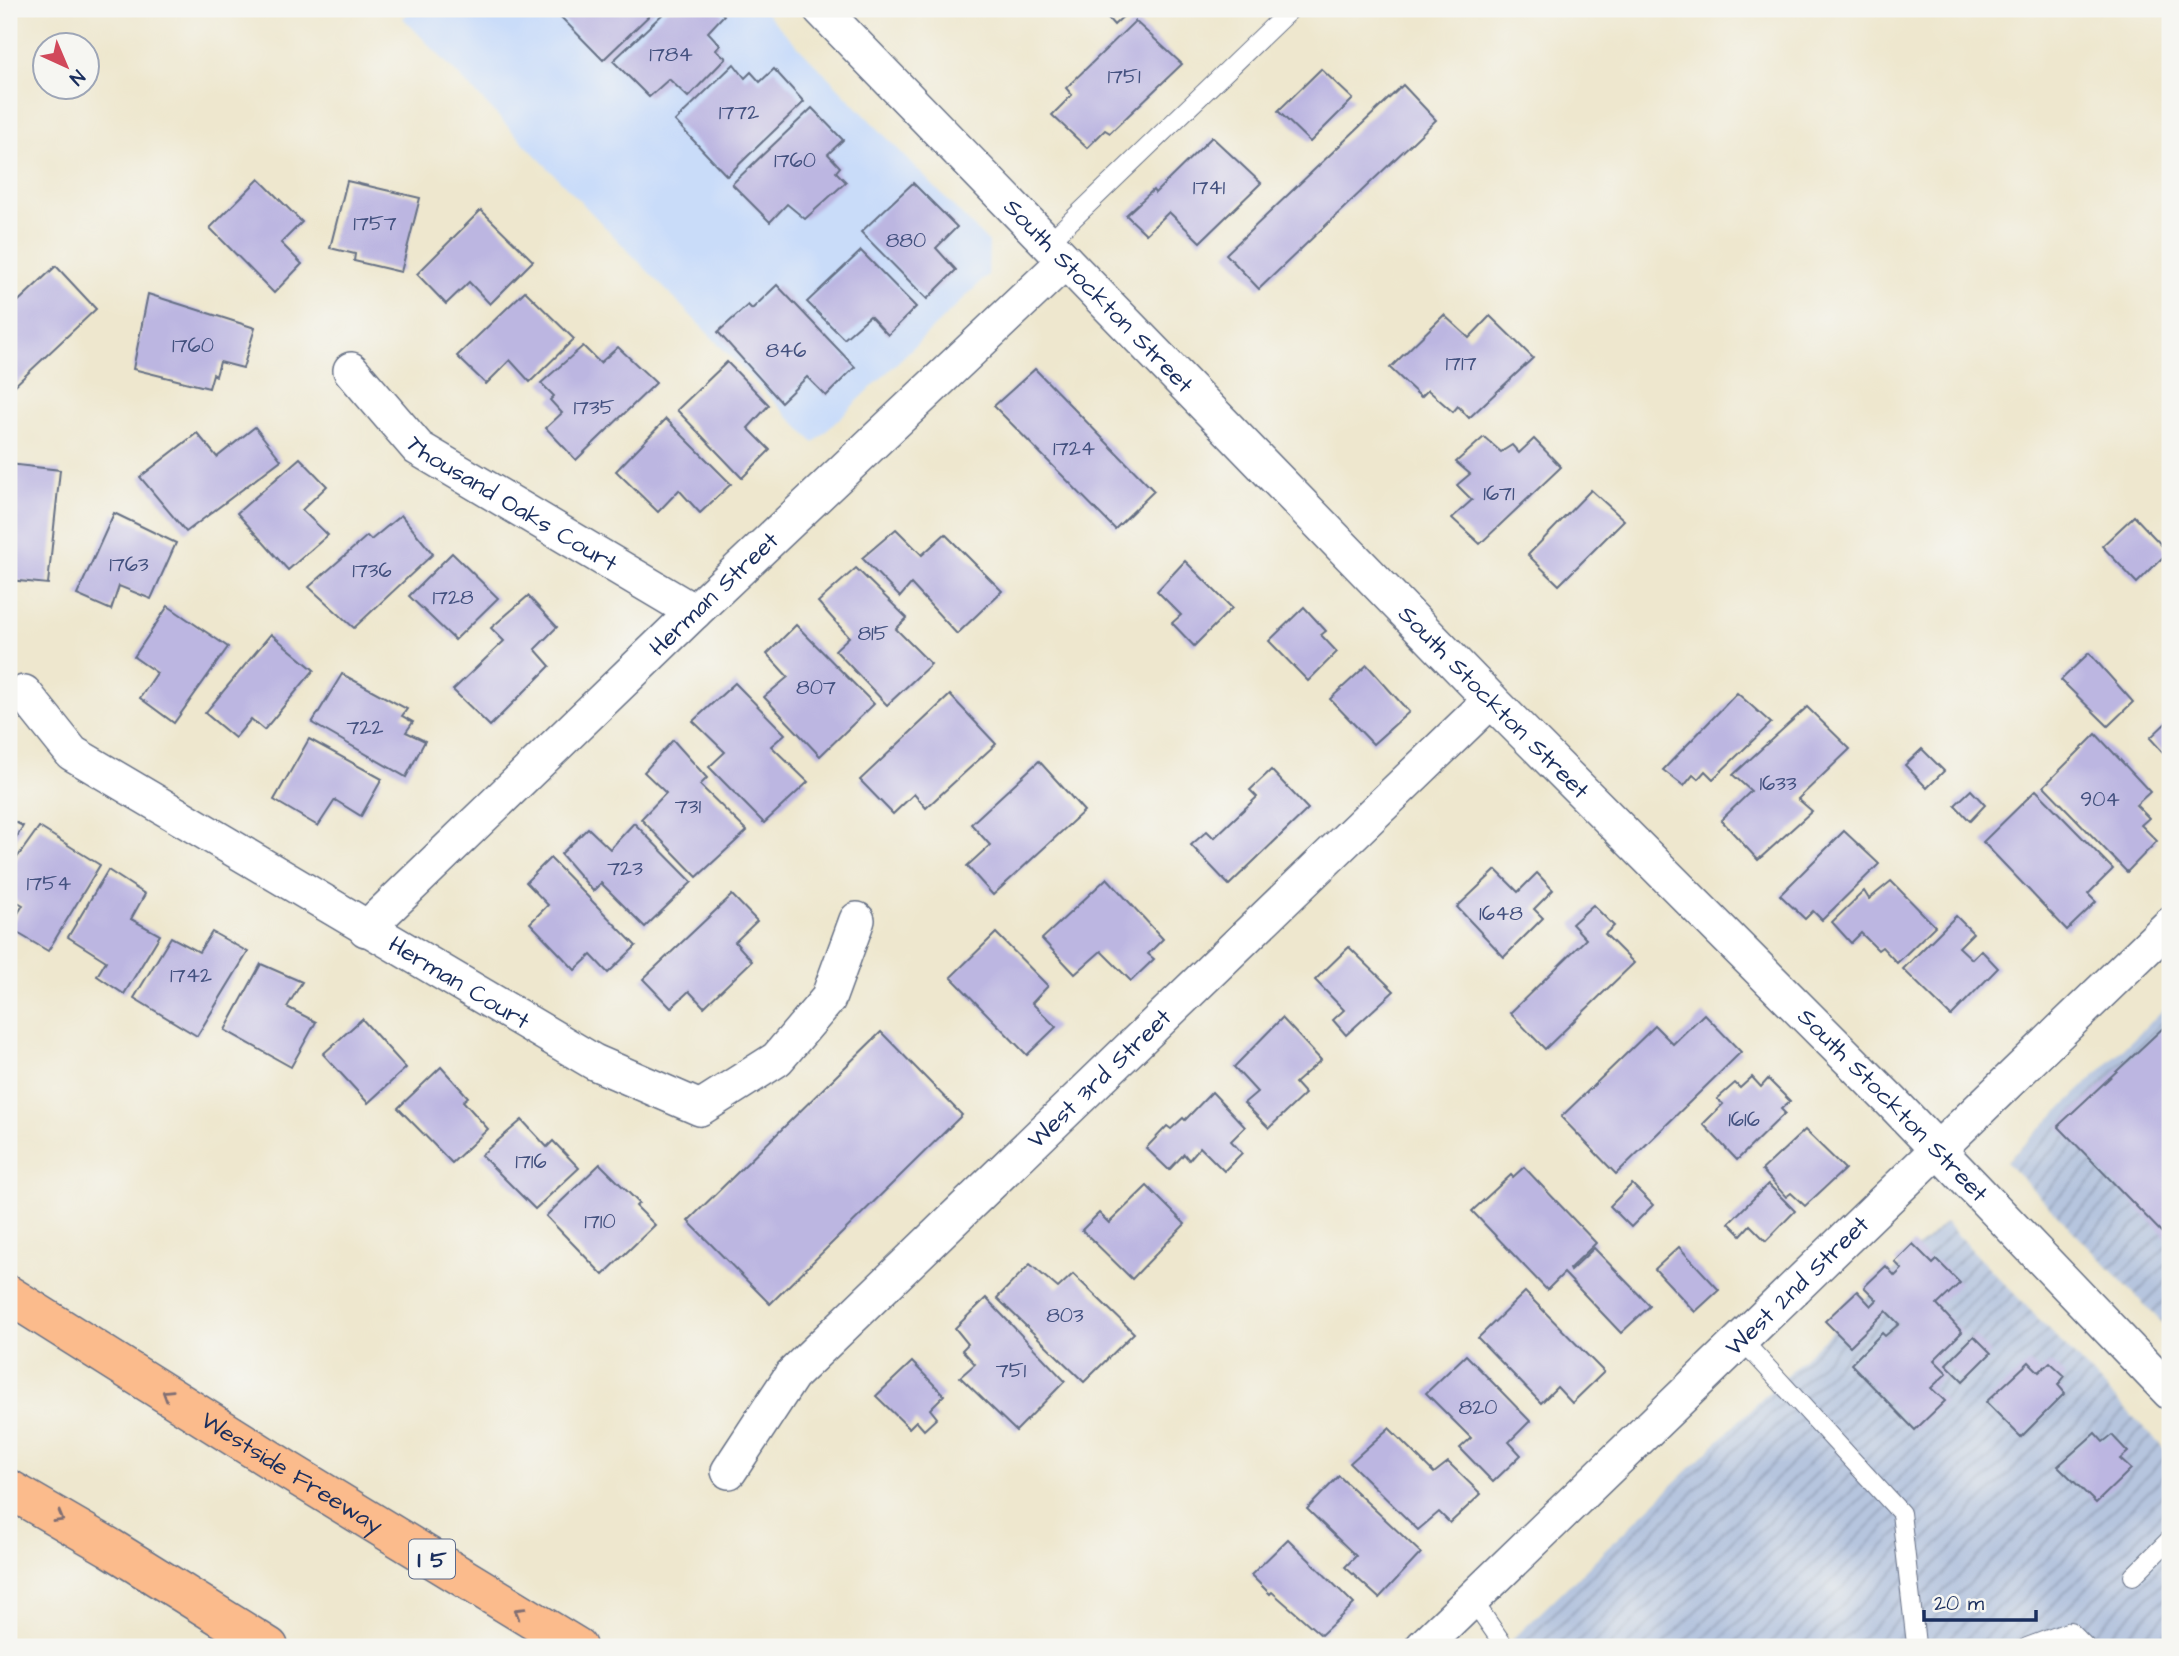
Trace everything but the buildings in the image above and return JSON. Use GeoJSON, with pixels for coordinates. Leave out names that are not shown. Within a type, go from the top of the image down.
{"type":"FeatureCollection","features":[{"type":"Feature","properties":{"kind":"highway","name":"Westside Freeway"},"geometry":{"type":"LineString","coordinates":[[9,1295],[577,1647]]}},
{"type":"Feature","properties":{"kind":"highway"},"geometry":{"type":"LineString","coordinates":[[9,1489],[109,1547],[269,1647]]}},
{"type":"Feature","properties":{"kind":"highway"},"geometry":{"type":"LineString","coordinates":[[109,1547],[219,1647]]}},
{"type":"Feature","properties":{"kind":"street","name":"South Stockton Street"},"geometry":{"type":"LineString","coordinates":[[821,9],[1491,700],[1892,1102],[2170,1392]]}},
{"type":"Feature","properties":{"kind":"street","name":"Herman Street"},"geometry":{"type":"LineString","coordinates":[[366,929],[694,612],[1057,252]]}},
{"type":"Feature","properties":{"kind":"street","name":"Thousand Oaks Court"},"geometry":{"type":"LineString","coordinates":[[351,370],[418,449],[694,612]]}},
{"type":"Feature","properties":{"kind":"street","name":"Herman Court"},"geometry":{"type":"LineString","coordinates":[[24,693],[72,753],[594,1062],[700,1108],[777,1059],[828,999],[858,920]]}},
{"type":"Feature","properties":{"kind":"street","name":"West 3rd Street"},"geometry":{"type":"LineString","coordinates":[[729,1471],[792,1375],[1491,700]]}},
{"type":"Feature","properties":{"kind":"street","name":"West 2nd Street"},"geometry":{"type":"LineString","coordinates":[[1423,1647],[2170,925]]}},
{"type":"Feature","properties":{"kind":"lane"},"geometry":{"type":"LineString","coordinates":[[1057,252],[1291,9]]}},
{"type":"Feature","properties":{"kind":"lane"},"geometry":{"type":"LineString","coordinates":[[1741,1339],[1901,1513],[1916,1644],[1919,1647]]}},
{"type":"Feature","properties":{"kind":"lane"},"geometry":{"type":"LineString","coordinates":[[2133,1576],[2170,1539]]}},
{"type":"Feature","properties":{"kind":"lane"},"geometry":{"type":"LineString","coordinates":[[1472,1599],[1505,1647]]}},
{"type":"Feature","properties":{"kind":"lane"},"geometry":{"type":"LineString","coordinates":[[2027,1647],[2070,1631],[2086,1647]]}},
{"type":"Feature","properties":{"kind":"shaded area"},"geometry":{"type":"Polygon","coordinates":[[[413,9],[762,9],[989,243],[988,275],[814,443],[403,18],[413,9]]]}},
{"type":"Feature","properties":{"kind":"shaded area"},"geometry":{"type":"Polygon","coordinates":[[[2170,1003],[2170,1331],[2006,1162],[2170,1003]]]}},
{"type":"Feature","properties":{"kind":"shaded area"},"geometry":{"type":"Polygon","coordinates":[[[1945,1222],[2170,1455],[2170,1647],[1505,1647],[1945,1222]]]}}]}
